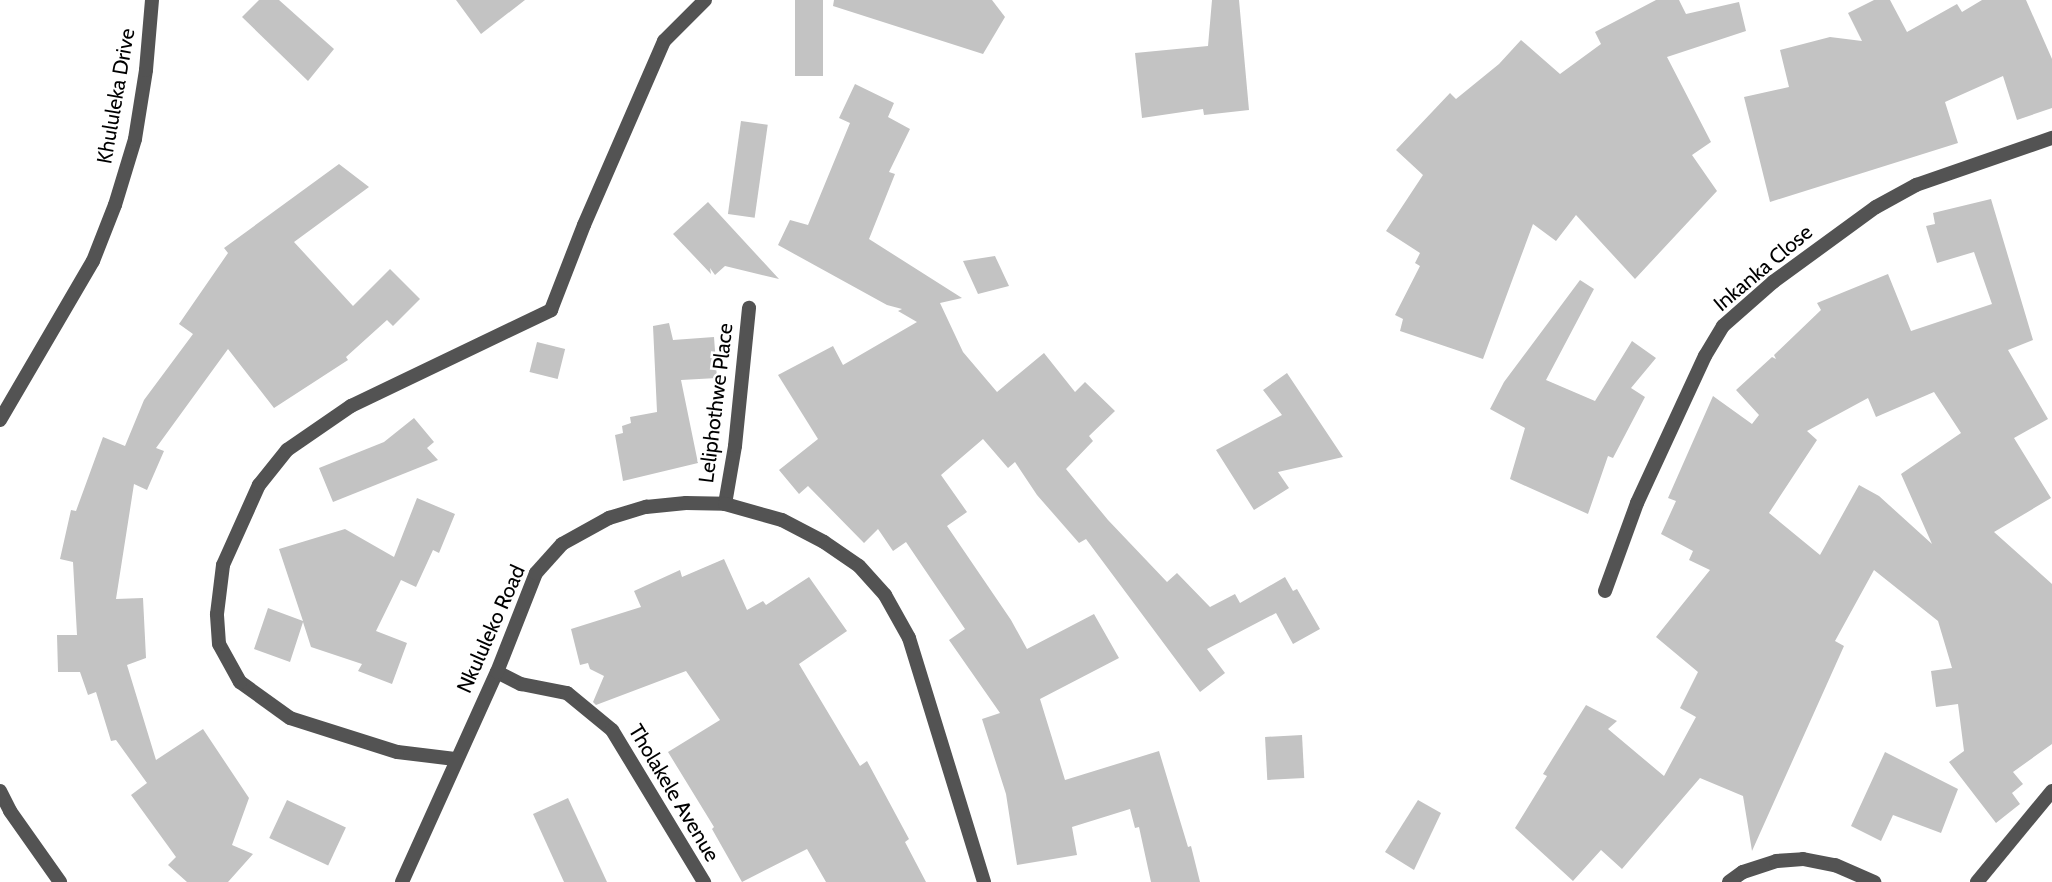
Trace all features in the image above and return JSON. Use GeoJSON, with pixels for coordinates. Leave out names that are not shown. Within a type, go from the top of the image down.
{"type":"FeatureCollection","features":[{"type":"Feature","properties":{"kind":"street","name":"Khululeka Drive"},"geometry":{"type":"LineString","coordinates":[[0,420],[93,261],[115,205],[135,139],[146,70],[152,0]]}},
{"type":"Feature","properties":{"kind":"street"},"geometry":{"type":"LineString","coordinates":[[455,759],[397,752],[290,718],[240,682],[219,643],[217,614],[223,565],[259,485],[287,450],[351,406],[551,310],[584,225],[664,41],[705,0]]}},
{"type":"Feature","properties":{"kind":"street","name":"Inkanka Close"},"geometry":{"type":"LineString","coordinates":[[1605,591],[1637,503],[1705,356],[1723,326],[1773,282],[1876,207],[1916,185],[2052,138]]}},
{"type":"Feature","properties":{"kind":"street","name":"Leliphothwe Place"},"geometry":{"type":"LineString","coordinates":[[725,504],[735,446],[749,308]]}},
{"type":"Feature","properties":{"kind":"street","name":"Nkululeko Road"},"geometry":{"type":"LineString","coordinates":[[402,882],[455,759],[497,672],[536,573],[562,544],[609,518],[646,507],[686,503],[725,504],[782,520],[824,542],[859,566],[885,595],[909,638],[984,882]]}},
{"type":"Feature","properties":{"kind":"street","name":"Tholakele Avenue"},"geometry":{"type":"LineString","coordinates":[[497,672],[521,684],[567,693],[612,730],[704,882]]}},
{"type":"Feature","properties":{"kind":"street"},"geometry":{"type":"LineString","coordinates":[[0,791],[10,811],[60,882]]}},
{"type":"Feature","properties":{"kind":"street"},"geometry":{"type":"LineString","coordinates":[[1976,882],[2052,791]]}},
{"type":"Feature","properties":{"kind":"street"},"geometry":{"type":"LineString","coordinates":[[1729,882],[1744,872],[1776,861],[1803,859],[1835,865],[1874,882]]}},
{"type":"Feature","properties":{"kind":"building"},"geometry":{"type":"Polygon","coordinates":[[[259,0],[279,0],[334,49],[308,81],[242,17],[259,0]]]}},
{"type":"Feature","properties":{"kind":"building"},"geometry":{"type":"Polygon","coordinates":[[[456,0],[525,0],[481,34],[456,0]]]}},
{"type":"Feature","properties":{"kind":"building"},"geometry":{"type":"Polygon","coordinates":[[[795,0],[823,0],[823,76],[795,76],[795,0]]]}},
{"type":"Feature","properties":{"kind":"building"},"geometry":{"type":"Polygon","coordinates":[[[834,0],[992,0],[1005,17],[983,54],[833,6],[834,0]]]}},
{"type":"Feature","properties":{"kind":"building"},"geometry":{"type":"Polygon","coordinates":[[[1212,0],[1239,0],[1249,110],[1204,115],[1203,109],[1142,118],[1135,53],[1208,46],[1212,0]]]}},
{"type":"Feature","properties":{"kind":"building"},"geometry":{"type":"Polygon","coordinates":[[[1656,0],[1679,0],[1686,14],[1739,2],[1746,31],[1667,57],[1711,142],[1692,155],[1717,191],[1635,279],[1576,215],[1556,241],[1533,224],[1483,359],[1400,331],[1403,319],[1395,315],[1420,266],[1415,263],[1420,253],[1386,231],[1423,175],[1396,150],[1450,93],[1456,99],[1499,64],[1521,40],[1560,74],[1601,44],[1595,32],[1656,0]]]}},
{"type":"Feature","properties":{"kind":"building"},"geometry":{"type":"Polygon","coordinates":[[[1874,0],[1890,0],[1907,32],[1957,4],[1962,12],[1982,0],[2026,0],[2052,59],[2052,108],[2017,120],[2003,76],[1945,102],[1958,143],[1770,202],[1744,97],[1789,87],[1780,50],[1830,37],[1862,41],[1848,13],[1874,0]]]}},
{"type":"Feature","properties":{"kind":"building"},"geometry":{"type":"Polygon","coordinates":[[[855,84],[894,103],[888,117],[910,129],[889,172],[895,174],[869,239],[962,298],[940,303],[963,352],[997,392],[1044,353],[1075,392],[1085,382],[1115,411],[1089,436],[1093,441],[1066,469],[1108,520],[1167,582],[1177,573],[1210,607],[1235,594],[1240,603],[1285,577],[1293,591],[1297,589],[1320,629],[1293,644],[1276,613],[1207,649],[1225,673],[1200,692],[1086,539],[1079,543],[1037,495],[1015,462],[1008,468],[983,439],[941,475],[967,512],[947,526],[1011,620],[1027,649],[1094,614],[1119,658],[1040,699],[1065,780],[1159,751],[1188,847],[1191,846],[1200,882],[1151,882],[1139,827],[1135,828],[1130,809],[1072,827],[1077,855],[1017,865],[1006,794],[982,719],[1000,713],[949,640],[965,629],[906,542],[893,551],[878,529],[864,543],[808,486],[799,494],[779,470],[818,439],[778,375],[833,346],[843,365],[917,322],[898,311],[902,309],[887,305],[778,245],[790,220],[808,225],[850,123],[839,118],[855,84]]]}},
{"type":"Feature","properties":{"kind":"building"},"geometry":{"type":"Polygon","coordinates":[[[741,121],[768,125],[755,218],[728,214],[741,121]]]}},
{"type":"Feature","properties":{"kind":"building"},"geometry":{"type":"Polygon","coordinates":[[[339,164],[369,187],[294,242],[353,306],[390,269],[420,299],[393,326],[387,320],[346,357],[348,360],[274,408],[228,349],[156,448],[164,451],[147,490],[134,484],[116,599],[143,598],[146,658],[127,665],[156,760],[203,729],[249,798],[232,845],[253,854],[228,882],[187,882],[168,865],[176,857],[131,795],[147,783],[116,740],[111,741],[96,692],[88,695],[80,672],[58,672],[57,635],[77,635],[73,562],[60,559],[71,510],[76,511],[103,437],[125,446],[144,400],[193,334],[179,324],[228,253],[224,248],[339,164]]]}},
{"type":"Feature","properties":{"kind":"building"},"geometry":{"type":"Polygon","coordinates":[[[1991,199],[2033,340],[2008,350],[2048,419],[2014,438],[2051,498],[1994,532],[2052,584],[2052,744],[2013,772],[2023,784],[2012,793],[2020,804],[1996,823],[1949,762],[1964,751],[1958,704],[1936,707],[1931,671],[1952,668],[1938,621],[1874,570],[1835,641],[1844,646],[1752,851],[1743,796],[1700,778],[1622,869],[1601,850],[1573,881],[1515,828],[1547,776],[1543,774],[1586,705],[1617,721],[1608,729],[1664,776],[1696,717],[1680,708],[1698,672],[1656,637],[1710,570],[1689,560],[1693,551],[1661,534],[1676,501],[1668,498],[1713,396],[1752,424],[1759,415],[1736,390],[1772,357],[1776,359],[1774,355],[1821,310],[1817,303],[1888,274],[1911,331],[1992,304],[1974,252],[1937,263],[1926,226],[1935,224],[1933,213],[1991,199]],[[1934,392],[1876,417],[1868,398],[1807,431],[1817,440],[1769,513],[1820,555],[1859,485],[1879,496],[1932,544],[1901,474],[1961,433],[1934,392]]]}},
{"type":"Feature","properties":{"kind":"building"},"geometry":{"type":"Polygon","coordinates":[[[708,202],[779,279],[725,266],[715,275],[710,268],[711,274],[673,234],[708,202]]]}},
{"type":"Feature","properties":{"kind":"building"},"geometry":{"type":"Polygon","coordinates":[[[995,256],[1009,286],[978,294],[963,261],[995,256]]]}},
{"type":"Feature","properties":{"kind":"building"},"geometry":{"type":"Polygon","coordinates":[[[1580,280],[1594,289],[1546,380],[1595,401],[1632,341],[1656,358],[1631,388],[1645,397],[1613,458],[1608,456],[1588,514],[1510,479],[1525,428],[1490,409],[1504,382],[1580,280]]]}},
{"type":"Feature","properties":{"kind":"building"},"geometry":{"type":"Polygon","coordinates":[[[669,323],[673,340],[714,337],[717,378],[681,380],[698,463],[623,481],[615,435],[623,433],[622,426],[631,423],[630,417],[657,412],[653,326],[669,323]]]}},
{"type":"Feature","properties":{"kind":"building"},"geometry":{"type":"Polygon","coordinates":[[[537,342],[565,349],[558,379],[530,372],[537,342]]]}},
{"type":"Feature","properties":{"kind":"building"},"geometry":{"type":"Polygon","coordinates":[[[1287,373],[1343,457],[1278,472],[1289,488],[1254,510],[1216,450],[1282,415],[1263,390],[1287,373]]]}},
{"type":"Feature","properties":{"kind":"building"},"geometry":{"type":"Polygon","coordinates":[[[414,418],[434,442],[427,448],[438,460],[333,502],[319,468],[384,442],[414,418]]]}},
{"type":"Feature","properties":{"kind":"building"},"geometry":{"type":"Polygon","coordinates":[[[417,498],[455,514],[439,553],[433,550],[416,587],[401,580],[376,631],[407,643],[392,684],[358,671],[362,664],[311,647],[303,622],[290,662],[254,649],[268,608],[303,621],[279,549],[345,529],[394,557],[417,498]]]}},
{"type":"Feature","properties":{"kind":"building"},"geometry":{"type":"Polygon","coordinates":[[[724,559],[747,610],[763,601],[766,605],[809,577],[847,631],[799,664],[860,766],[867,761],[909,839],[905,842],[926,882],[826,882],[807,849],[742,882],[712,829],[714,827],[668,752],[720,720],[686,671],[596,705],[593,702],[604,676],[590,669],[588,663],[580,665],[571,629],[641,607],[634,591],[680,570],[682,577],[724,559]]]}},
{"type":"Feature","properties":{"kind":"building"},"geometry":{"type":"Polygon","coordinates":[[[1302,735],[1304,778],[1267,780],[1265,737],[1302,735]]]}},
{"type":"Feature","properties":{"kind":"building"},"geometry":{"type":"Polygon","coordinates":[[[1885,752],[1958,789],[1941,833],[1893,815],[1881,841],[1851,826],[1885,752]]]}},
{"type":"Feature","properties":{"kind":"building"},"geometry":{"type":"Polygon","coordinates":[[[568,798],[607,882],[564,882],[533,814],[568,798]]]}},
{"type":"Feature","properties":{"kind":"building"},"geometry":{"type":"Polygon","coordinates":[[[287,800],[346,827],[328,866],[269,838],[287,800]]]}},
{"type":"Feature","properties":{"kind":"building"},"geometry":{"type":"Polygon","coordinates":[[[1418,800],[1441,813],[1414,870],[1385,852],[1418,800]]]}}]}
